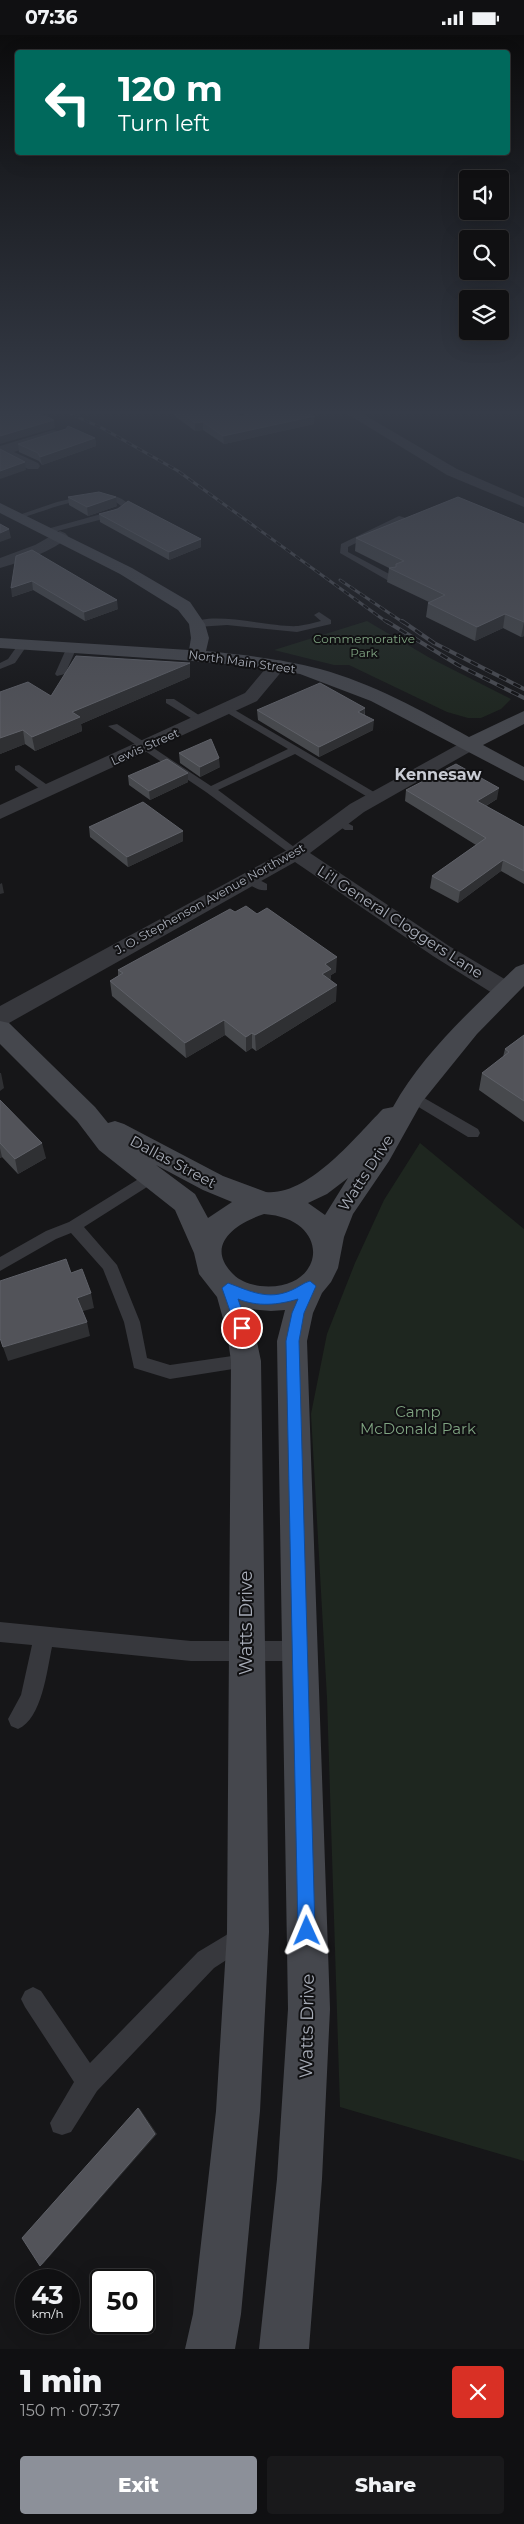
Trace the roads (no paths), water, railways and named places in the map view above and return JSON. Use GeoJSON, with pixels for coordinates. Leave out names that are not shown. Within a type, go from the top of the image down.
{"type":"FeatureCollection","features":[{"type":"Feature","properties":{"kind":"main road"},"geometry":{"type":"LineString","coordinates":[[24,518],[167,594],[184,606],[197,624],[200,638],[196,660]]}},
{"type":"Feature","properties":{"kind":"main road","name":"North Main Street"},"geometry":{"type":"LineString","coordinates":[[0,643],[72,647],[196,660],[278,665],[326,676],[348,684],[524,775]]}},
{"type":"Feature","properties":{"kind":"main road"},"geometry":{"type":"LineString","coordinates":[[468,745],[524,717]]}},
{"type":"Feature","properties":{"kind":"main road","name":"Watts Drive"},"geometry":{"type":"LineString","coordinates":[[270,1203],[316,1187],[346,1165],[362,1145],[412,1096],[468,1028],[524,972]]}},
{"type":"Feature","properties":{"kind":"main road","name":"Dallas Street"},"geometry":{"type":"LineString","coordinates":[[0,1029],[86,1114],[108,1143],[185,1202],[192,1213],[207,1251]]}},
{"type":"Feature","properties":{"kind":"main road","name":"Watts Drive"},"geometry":{"type":"LineString","coordinates":[[328,1253],[330,1237],[341,1210],[380,1154],[412,1096]]}},
{"type":"Feature","properties":{"kind":"main road","name":"Dallas Street"},"geometry":{"type":"LineString","coordinates":[[86,1114],[189,1172],[213,1183],[270,1203]]}},
{"type":"Feature","properties":{"kind":"main road"},"geometry":{"type":"LineString","coordinates":[[270,1203],[293,1207],[308,1215],[319,1226],[326,1239],[328,1253],[319,1276],[310,1286],[295,1295],[269,1299],[243,1296],[228,1288],[216,1278],[209,1265],[207,1251],[210,1237],[218,1223],[230,1213],[246,1206],[270,1203]]}},
{"type":"Feature","properties":{"kind":"main road","name":"Watts Drive"},"geometry":{"type":"LineString","coordinates":[[284,2349],[296,2231],[306,2100],[309,2009],[292,1341],[298,1313],[310,1286]]}},
{"type":"Feature","properties":{"kind":"main road","name":"Watts Drive"},"geometry":{"type":"LineString","coordinates":[[210,2349],[216,2314],[238,2111],[248,1933],[246,1361],[239,1316],[228,1288]]}},
{"type":"Feature","properties":{"kind":"street"},"geometry":{"type":"LineString","coordinates":[[0,563],[40,548],[55,534]]}},
{"type":"Feature","properties":{"kind":"street","name":"Lewis Street"},"geometry":{"type":"LineString","coordinates":[[0,813],[228,709],[250,697],[278,665]]}},
{"type":"Feature","properties":{"kind":"street","name":"J. O. Stephenson Avenue Northwest"},"geometry":{"type":"LineString","coordinates":[[0,1017],[256,883],[296,853],[344,824],[375,797],[468,745]]}},
{"type":"Feature","properties":{"kind":"street","name":"Li'l General Cloggers Lane"},"geometry":{"type":"LineString","coordinates":[[296,853],[435,954],[505,990]]}},
{"type":"Feature","properties":{"kind":"lane"},"geometry":{"type":"LineString","coordinates":[[55,534],[101,518]]}},
{"type":"Feature","properties":{"kind":"lane"},"geometry":{"type":"LineString","coordinates":[[390,578],[355,561],[344,553],[344,546],[402,518]]}},
{"type":"Feature","properties":{"kind":"lane"},"geometry":{"type":"LineString","coordinates":[[197,624],[227,622],[297,629],[328,622],[319,615]]}},
{"type":"Feature","properties":{"kind":"lane"},"geometry":{"type":"LineString","coordinates":[[0,666],[12,661],[23,644]]}},
{"type":"Feature","properties":{"kind":"lane"},"geometry":{"type":"LineString","coordinates":[[60,674],[72,647]]}},
{"type":"Feature","properties":{"kind":"lane"},"geometry":{"type":"LineString","coordinates":[[170,701],[203,721]]}},
{"type":"Feature","properties":{"kind":"lane"},"geometry":{"type":"LineString","coordinates":[[228,709],[375,797]]}},
{"type":"Feature","properties":{"kind":"lane"},"geometry":{"type":"LineString","coordinates":[[113,726],[210,790],[296,853]]}},
{"type":"Feature","properties":{"kind":"lane"},"geometry":{"type":"LineString","coordinates":[[210,790],[294,750]]}},
{"type":"Feature","properties":{"kind":"lane"},"geometry":{"type":"LineString","coordinates":[[19,768],[49,791]]}},
{"type":"Feature","properties":{"kind":"lane"},"geometry":{"type":"LineString","coordinates":[[412,1096],[473,1133]]}},
{"type":"Feature","properties":{"kind":"lane"},"geometry":{"type":"LineString","coordinates":[[0,1265],[50,1235],[74,1226],[153,1176]]}},
{"type":"Feature","properties":{"kind":"lane"},"geometry":{"type":"LineString","coordinates":[[74,1226],[109,1265],[132,1322],[140,1363],[170,1372],[246,1361]]}},
{"type":"Feature","properties":{"kind":"lane"},"geometry":{"type":"LineString","coordinates":[[0,1632],[191,1651],[300,1651]]}},
{"type":"Feature","properties":{"kind":"lane"},"geometry":{"type":"LineString","coordinates":[[18,1719],[30,1699],[44,1637]]}},
{"type":"Feature","properties":{"kind":"lane"},"geometry":{"type":"LineString","coordinates":[[62,2123],[88,2083],[206,1960],[248,1933]]}},
{"type":"Feature","properties":{"kind":"lane"},"geometry":{"type":"LineString","coordinates":[[33,1999],[88,2083]]}},
{"type":"Feature","properties":{"kind":"railway"},"geometry":{"type":"LineString","coordinates":[[243,518],[388,623]]}},
{"type":"Feature","properties":{"kind":"railway"},"geometry":{"type":"LineString","coordinates":[[340,580],[404,623]]}},
{"type":"Feature","properties":{"kind":"railway"},"geometry":{"type":"LineString","coordinates":[[386,621],[458,665],[524,698]]}},
{"type":"Feature","properties":{"kind":"railway"},"geometry":{"type":"LineString","coordinates":[[402,621],[434,643],[524,689]]}},
{"type":"Feature","properties":{"kind":"district","name":"Kennesaw"},"geometry":{"type":"Point","coordinates":[438,774]}},
{"type":"Feature","properties":{"kind":"park label","name":"Commemorative Park"},"geometry":{"type":"Point","coordinates":[364,646]}},
{"type":"Feature","properties":{"kind":"park label","name":"Camp McDonald Park"},"geometry":{"type":"Point","coordinates":[418,1420]}}]}
